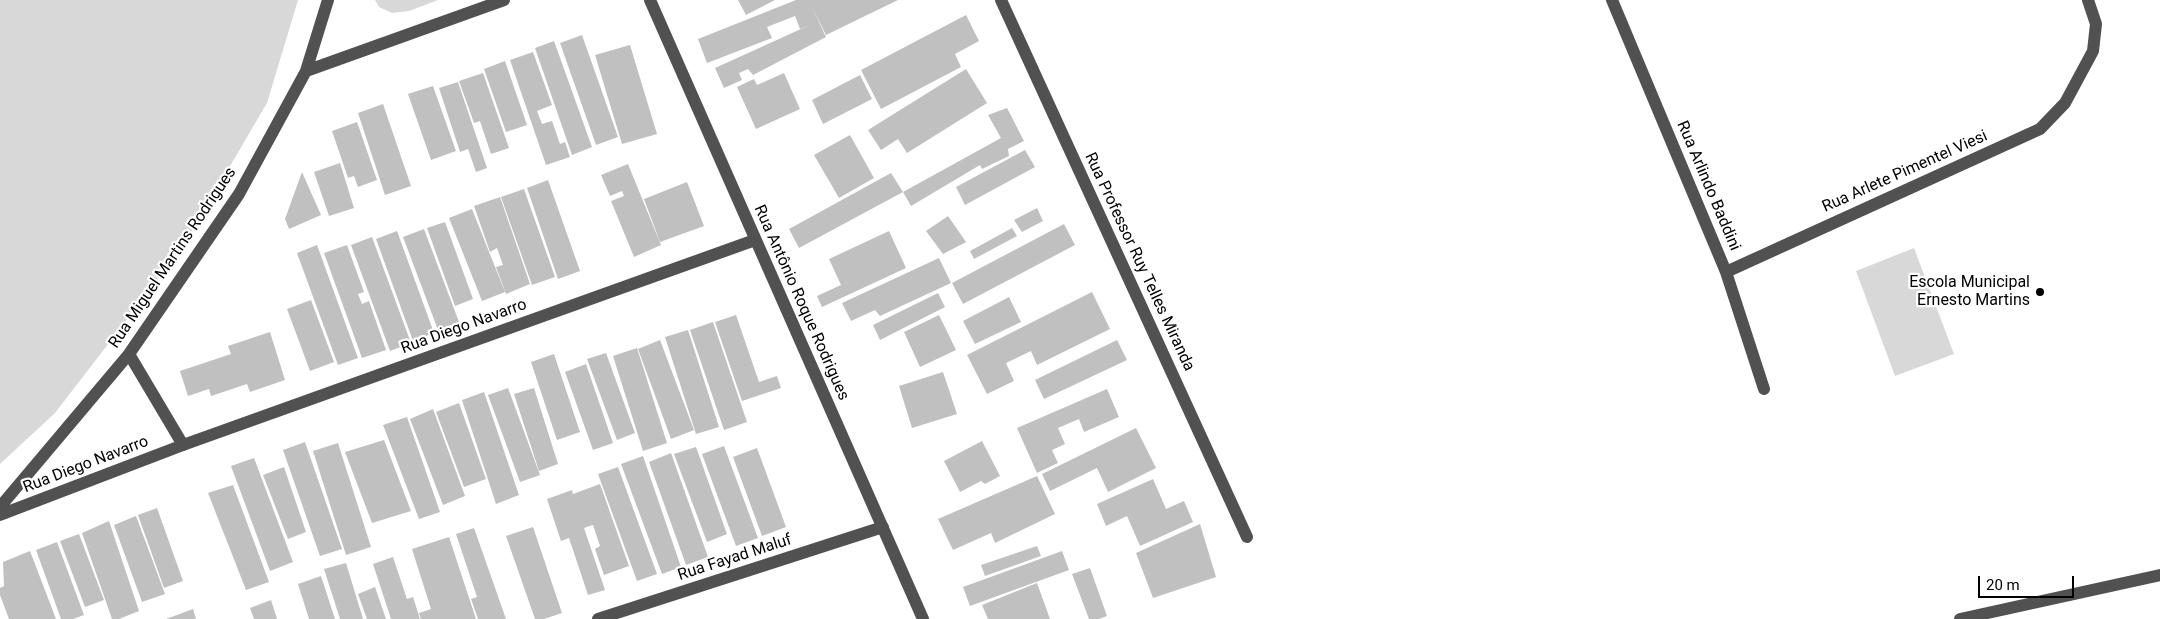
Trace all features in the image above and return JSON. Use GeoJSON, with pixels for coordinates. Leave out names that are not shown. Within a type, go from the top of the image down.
{"type":"FeatureCollection","features":[{"type":"Feature","properties":{"kind":"street","name":"Rua Miguel Martins Rodrigues"},"geometry":{"type":"LineString","coordinates":[[0,507],[129,354],[239,194],[306,71],[328,0]]}},
{"type":"Feature","properties":{"kind":"street"},"geometry":{"type":"LineString","coordinates":[[306,71],[504,0]]}},
{"type":"Feature","properties":{"kind":"street","name":"Rua Antônio Roque Rodrigues"},"geometry":{"type":"LineString","coordinates":[[650,0],[923,619]]}},
{"type":"Feature","properties":{"kind":"street","name":"Rua Professor Ruy Telles Miranda"},"geometry":{"type":"LineString","coordinates":[[1001,0],[1247,537]]}},
{"type":"Feature","properties":{"kind":"street","name":"Rua Arlindo Baddini"},"geometry":{"type":"LineString","coordinates":[[1612,0],[1726,272],[1764,389]]}},
{"type":"Feature","properties":{"kind":"street","name":"Rua Arlete Pimentel Viesi"},"geometry":{"type":"LineString","coordinates":[[1726,272],[2040,129],[2065,103],[2093,52],[2096,24],[2088,0]]}},
{"type":"Feature","properties":{"kind":"street","name":"Rua Diego Navarro"},"geometry":{"type":"LineString","coordinates":[[0,515],[183,445],[755,240]]}},
{"type":"Feature","properties":{"kind":"street"},"geometry":{"type":"LineString","coordinates":[[129,354],[183,445]]}},
{"type":"Feature","properties":{"kind":"street","name":"Rua Fayad Maluf"},"geometry":{"type":"LineString","coordinates":[[598,619],[882,528]]}},
{"type":"Feature","properties":{"kind":"street"},"geometry":{"type":"LineString","coordinates":[[1960,619],[2160,574]]}},
{"type":"Feature","properties":{"kind":"shaded area"},"geometry":{"type":"Polygon","coordinates":[[[0,0],[298,0],[267,103],[182,248],[55,413],[0,464],[0,0]]]}},
{"type":"Feature","properties":{"kind":"shaded area"},"geometry":{"type":"Polygon","coordinates":[[[375,0],[438,0],[409,11],[392,13],[379,7],[375,0]]]}},
{"type":"Feature","properties":{"kind":"shaded area"},"geometry":{"type":"Polygon","coordinates":[[[1914,248],[1954,354],[1895,376],[1856,271],[1914,248]]]}},
{"type":"Feature","properties":{"kind":"building"},"geometry":{"type":"Polygon","coordinates":[[[738,0],[775,0],[746,15],[738,0]]]}},
{"type":"Feature","properties":{"kind":"building"},"geometry":{"type":"Polygon","coordinates":[[[796,0],[898,0],[826,35],[812,7],[826,37],[753,75],[748,69],[739,73],[742,80],[724,88],[715,68],[812,24],[800,29],[795,16],[767,27],[772,38],[707,63],[698,39],[796,0]]]}},
{"type":"Feature","properties":{"kind":"building"},"geometry":{"type":"Polygon","coordinates":[[[966,15],[979,41],[955,54],[961,67],[881,109],[861,70],[966,15]]]}},
{"type":"Feature","properties":{"kind":"building"},"geometry":{"type":"Polygon","coordinates":[[[582,35],[618,137],[596,145],[560,43],[582,35]]]}},
{"type":"Feature","properties":{"kind":"building"},"geometry":{"type":"Polygon","coordinates":[[[554,41],[592,147],[572,155],[535,48],[554,41]]]}},
{"type":"Feature","properties":{"kind":"building"},"geometry":{"type":"Polygon","coordinates":[[[630,45],[657,134],[622,144],[595,55],[630,45]]]}},
{"type":"Feature","properties":{"kind":"building"},"geometry":{"type":"Polygon","coordinates":[[[533,52],[552,105],[537,111],[542,124],[552,121],[560,144],[565,142],[570,157],[546,165],[510,60],[533,52]]]}},
{"type":"Feature","properties":{"kind":"building"},"geometry":{"type":"Polygon","coordinates":[[[505,61],[527,125],[506,132],[484,69],[505,61]]]}},
{"type":"Feature","properties":{"kind":"building"},"geometry":{"type":"Polygon","coordinates":[[[966,69],[987,103],[907,153],[898,139],[881,150],[868,130],[966,69]]]}},
{"type":"Feature","properties":{"kind":"building"},"geometry":{"type":"Polygon","coordinates":[[[483,73],[509,148],[491,154],[480,121],[474,123],[459,81],[483,73]]]}},
{"type":"Feature","properties":{"kind":"building"},"geometry":{"type":"Polygon","coordinates":[[[784,73],[800,109],[756,129],[737,87],[754,79],[757,85],[784,73]]]}},
{"type":"Feature","properties":{"kind":"building"},"geometry":{"type":"Polygon","coordinates":[[[860,75],[872,99],[823,124],[812,100],[860,75]]]}},
{"type":"Feature","properties":{"kind":"building"},"geometry":{"type":"Polygon","coordinates":[[[458,82],[487,168],[476,172],[468,149],[460,152],[439,88],[458,82]]]}},
{"type":"Feature","properties":{"kind":"building"},"geometry":{"type":"Polygon","coordinates":[[[433,86],[456,151],[431,160],[408,94],[433,86]]]}},
{"type":"Feature","properties":{"kind":"building"},"geometry":{"type":"Polygon","coordinates":[[[383,104],[411,186],[385,195],[358,113],[383,104]]]}},
{"type":"Feature","properties":{"kind":"building"},"geometry":{"type":"Polygon","coordinates":[[[1007,108],[1024,141],[1008,149],[1009,156],[982,169],[980,165],[911,206],[903,192],[1001,138],[988,115],[1007,108]]]}},
{"type":"Feature","properties":{"kind":"building"},"geometry":{"type":"Polygon","coordinates":[[[357,122],[377,180],[358,187],[354,176],[348,178],[332,131],[357,122]]]}},
{"type":"Feature","properties":{"kind":"building"},"geometry":{"type":"Polygon","coordinates":[[[850,135],[874,178],[839,198],[814,155],[850,135]]]}},
{"type":"Feature","properties":{"kind":"building"},"geometry":{"type":"Polygon","coordinates":[[[1025,150],[1035,167],[965,205],[956,187],[1025,150]]]}},
{"type":"Feature","properties":{"kind":"building"},"geometry":{"type":"Polygon","coordinates":[[[340,163],[354,208],[329,216],[314,172],[340,163]]]}},
{"type":"Feature","properties":{"kind":"building"},"geometry":{"type":"Polygon","coordinates":[[[628,164],[661,245],[634,257],[611,201],[624,196],[622,191],[610,196],[601,175],[628,164]]]}},
{"type":"Feature","properties":{"kind":"building"},"geometry":{"type":"Polygon","coordinates":[[[302,172],[321,215],[289,229],[285,219],[302,172]]]}},
{"type":"Feature","properties":{"kind":"building"},"geometry":{"type":"Polygon","coordinates":[[[891,173],[903,192],[799,248],[789,229],[891,173]]]}},
{"type":"Feature","properties":{"kind":"building"},"geometry":{"type":"Polygon","coordinates":[[[548,180],[580,271],[558,279],[527,188],[548,180]]]}},
{"type":"Feature","properties":{"kind":"building"},"geometry":{"type":"Polygon","coordinates":[[[687,182],[704,226],[660,242],[644,199],[687,182]]]}},
{"type":"Feature","properties":{"kind":"building"},"geometry":{"type":"Polygon","coordinates":[[[524,189],[555,277],[532,285],[501,197],[524,189]]]}},
{"type":"Feature","properties":{"kind":"building"},"geometry":{"type":"Polygon","coordinates":[[[500,197],[530,284],[506,294],[496,267],[503,265],[497,248],[490,252],[474,206],[500,197]]]}},
{"type":"Feature","properties":{"kind":"building"},"geometry":{"type":"Polygon","coordinates":[[[1037,208],[1043,221],[1022,232],[1014,220],[1037,208]]]}},
{"type":"Feature","properties":{"kind":"building"},"geometry":{"type":"Polygon","coordinates":[[[472,209],[505,292],[482,301],[449,218],[472,209]]]}},
{"type":"Feature","properties":{"kind":"building"},"geometry":{"type":"Polygon","coordinates":[[[948,216],[966,242],[943,254],[926,231],[948,216]]]}},
{"type":"Feature","properties":{"kind":"building"},"geometry":{"type":"Polygon","coordinates":[[[445,222],[473,299],[455,306],[427,228],[445,222]]]}},
{"type":"Feature","properties":{"kind":"building"},"geometry":{"type":"Polygon","coordinates":[[[1064,224],[1075,245],[963,304],[952,283],[1064,224]]]}},
{"type":"Feature","properties":{"kind":"building"},"geometry":{"type":"Polygon","coordinates":[[[1012,228],[1017,236],[974,259],[970,251],[1012,228]]]}},
{"type":"Feature","properties":{"kind":"building"},"geometry":{"type":"Polygon","coordinates":[[[424,229],[459,322],[438,330],[403,237],[424,229]]]}},
{"type":"Feature","properties":{"kind":"building"},"geometry":{"type":"Polygon","coordinates":[[[397,231],[434,333],[413,341],[376,239],[397,231]]]}},
{"type":"Feature","properties":{"kind":"building"},"geometry":{"type":"Polygon","coordinates":[[[889,231],[906,268],[822,307],[817,296],[841,285],[829,259],[889,231]]]}},
{"type":"Feature","properties":{"kind":"building"},"geometry":{"type":"Polygon","coordinates":[[[372,237],[411,343],[390,351],[351,245],[372,237]]]}},
{"type":"Feature","properties":{"kind":"building"},"geometry":{"type":"Polygon","coordinates":[[[317,245],[358,358],[338,365],[297,253],[317,245]]]}},
{"type":"Feature","properties":{"kind":"building"},"geometry":{"type":"Polygon","coordinates":[[[347,245],[364,292],[358,294],[362,304],[369,301],[386,350],[362,358],[324,253],[347,245]]]}},
{"type":"Feature","properties":{"kind":"building"},"geometry":{"type":"Polygon","coordinates":[[[939,258],[951,283],[880,316],[875,310],[851,321],[842,303],[939,258]]]}},
{"type":"Feature","properties":{"kind":"building"},"geometry":{"type":"Polygon","coordinates":[[[1092,292],[1110,329],[1037,365],[1031,351],[1006,363],[1014,381],[987,394],[967,355],[1092,292]]]}},
{"type":"Feature","properties":{"kind":"building"},"geometry":{"type":"Polygon","coordinates":[[[938,293],[945,307],[880,340],[873,325],[938,293]]]}},
{"type":"Feature","properties":{"kind":"building"},"geometry":{"type":"Polygon","coordinates":[[[1009,297],[1021,322],[975,344],[963,321],[1009,297]]]}},
{"type":"Feature","properties":{"kind":"building"},"geometry":{"type":"Polygon","coordinates":[[[311,300],[334,362],[310,371],[287,309],[311,300]]]}},
{"type":"Feature","properties":{"kind":"building"},"geometry":{"type":"Polygon","coordinates":[[[736,315],[759,382],[777,376],[781,388],[742,401],[715,322],[736,315]]]}},
{"type":"Feature","properties":{"kind":"building"},"geometry":{"type":"Polygon","coordinates":[[[939,315],[956,350],[920,367],[904,332],[939,315]]]}},
{"type":"Feature","properties":{"kind":"building"},"geometry":{"type":"Polygon","coordinates":[[[713,322],[747,422],[724,430],[690,330],[713,322]]]}},
{"type":"Feature","properties":{"kind":"building"},"geometry":{"type":"Polygon","coordinates":[[[688,330],[719,427],[696,434],[665,337],[688,330]]]}},
{"type":"Feature","properties":{"kind":"building"},"geometry":{"type":"Polygon","coordinates":[[[270,332],[285,380],[250,392],[247,384],[211,396],[209,389],[188,396],[180,371],[231,354],[228,346],[270,332]]]}},
{"type":"Feature","properties":{"kind":"building"},"geometry":{"type":"Polygon","coordinates":[[[660,340],[694,430],[671,439],[638,349],[660,340]]]}},
{"type":"Feature","properties":{"kind":"building"},"geometry":{"type":"Polygon","coordinates":[[[1117,340],[1127,360],[1044,399],[1035,380],[1117,340]]]}},
{"type":"Feature","properties":{"kind":"building"},"geometry":{"type":"Polygon","coordinates":[[[637,348],[667,443],[643,451],[613,356],[637,348]]]}},
{"type":"Feature","properties":{"kind":"building"},"geometry":{"type":"Polygon","coordinates":[[[606,353],[635,433],[617,440],[587,359],[606,353]]]}},
{"type":"Feature","properties":{"kind":"building"},"geometry":{"type":"Polygon","coordinates":[[[554,354],[580,432],[557,440],[531,362],[554,354]]]}},
{"type":"Feature","properties":{"kind":"building"},"geometry":{"type":"Polygon","coordinates":[[[586,364],[613,443],[593,450],[565,372],[586,364]]]}},
{"type":"Feature","properties":{"kind":"building"},"geometry":{"type":"Polygon","coordinates":[[[943,372],[957,414],[912,428],[899,386],[943,372]]]}},
{"type":"Feature","properties":{"kind":"building"},"geometry":{"type":"Polygon","coordinates":[[[508,388],[540,475],[520,482],[488,395],[508,388]]]}},
{"type":"Feature","properties":{"kind":"building"},"geometry":{"type":"Polygon","coordinates":[[[534,388],[558,464],[539,471],[514,394],[534,388]]]}},
{"type":"Feature","properties":{"kind":"building"},"geometry":{"type":"Polygon","coordinates":[[[1107,389],[1119,417],[1084,432],[1079,419],[1058,428],[1065,444],[1052,450],[1058,463],[1037,473],[1017,428],[1107,389]]]}},
{"type":"Feature","properties":{"kind":"building"},"geometry":{"type":"Polygon","coordinates":[[[484,392],[519,495],[496,504],[462,400],[484,392]]]}},
{"type":"Feature","properties":{"kind":"building"},"geometry":{"type":"Polygon","coordinates":[[[459,403],[486,479],[464,487],[436,412],[459,403]]]}},
{"type":"Feature","properties":{"kind":"building"},"geometry":{"type":"Polygon","coordinates":[[[433,409],[465,496],[443,505],[410,419],[433,409]]]}},
{"type":"Feature","properties":{"kind":"building"},"geometry":{"type":"Polygon","coordinates":[[[407,417],[440,512],[419,519],[383,425],[407,417]]]}},
{"type":"Feature","properties":{"kind":"building"},"geometry":{"type":"Polygon","coordinates":[[[1136,428],[1156,468],[1108,492],[1097,468],[1050,491],[1042,474],[1136,428]]]}},
{"type":"Feature","properties":{"kind":"building"},"geometry":{"type":"Polygon","coordinates":[[[384,440],[411,511],[372,523],[345,452],[384,440]]]}},
{"type":"Feature","properties":{"kind":"building"},"geometry":{"type":"Polygon","coordinates":[[[982,441],[1000,476],[985,484],[981,481],[960,492],[944,461],[982,441]]]}},
{"type":"Feature","properties":{"kind":"building"},"geometry":{"type":"Polygon","coordinates":[[[305,442],[342,549],[320,556],[283,450],[305,442]]]}},
{"type":"Feature","properties":{"kind":"building"},"geometry":{"type":"Polygon","coordinates":[[[338,443],[371,547],[346,555],[313,451],[338,443]]]}},
{"type":"Feature","properties":{"kind":"building"},"geometry":{"type":"Polygon","coordinates":[[[724,446],[758,538],[736,546],[702,454],[724,446]]]}},
{"type":"Feature","properties":{"kind":"building"},"geometry":{"type":"Polygon","coordinates":[[[696,447],[727,534],[707,542],[674,454],[696,447]]]}},
{"type":"Feature","properties":{"kind":"building"},"geometry":{"type":"Polygon","coordinates":[[[757,448],[786,527],[762,536],[733,457],[757,448]]]}},
{"type":"Feature","properties":{"kind":"building"},"geometry":{"type":"Polygon","coordinates":[[[671,453],[708,557],[686,565],[649,462],[671,453]]]}},
{"type":"Feature","properties":{"kind":"building"},"geometry":{"type":"Polygon","coordinates":[[[643,456],[681,567],[662,574],[621,464],[643,456]]]}},
{"type":"Feature","properties":{"kind":"building"},"geometry":{"type":"Polygon","coordinates":[[[254,458],[293,562],[270,571],[231,466],[254,458]]]}},
{"type":"Feature","properties":{"kind":"building"},"geometry":{"type":"Polygon","coordinates":[[[284,467],[306,532],[288,539],[263,475],[284,467]]]}},
{"type":"Feature","properties":{"kind":"building"},"geometry":{"type":"Polygon","coordinates":[[[618,467],[657,574],[637,581],[598,474],[618,467]]]}},
{"type":"Feature","properties":{"kind":"building"},"geometry":{"type":"Polygon","coordinates":[[[1037,476],[1055,514],[995,543],[991,533],[953,550],[938,519],[1037,476]]]}},
{"type":"Feature","properties":{"kind":"building"},"geometry":{"type":"Polygon","coordinates":[[[1153,479],[1166,509],[1184,501],[1193,522],[1140,546],[1127,516],[1106,526],[1097,504],[1153,479]]]}},
{"type":"Feature","properties":{"kind":"building"},"geometry":{"type":"Polygon","coordinates":[[[600,484],[629,566],[604,575],[595,549],[600,546],[593,525],[584,528],[605,590],[588,595],[569,538],[561,541],[547,499],[572,490],[573,494],[600,484]]]}},
{"type":"Feature","properties":{"kind":"building"},"geometry":{"type":"Polygon","coordinates":[[[233,485],[269,582],[246,590],[208,493],[233,485]]]}},
{"type":"Feature","properties":{"kind":"building"},"geometry":{"type":"Polygon","coordinates":[[[157,508],[183,581],[164,588],[138,515],[157,508]]]}},
{"type":"Feature","properties":{"kind":"building"},"geometry":{"type":"Polygon","coordinates":[[[136,516],[165,594],[142,602],[114,525],[136,516]]]}},
{"type":"Feature","properties":{"kind":"building"},"geometry":{"type":"Polygon","coordinates":[[[109,521],[139,611],[119,619],[112,619],[82,533],[109,521]]]}},
{"type":"Feature","properties":{"kind":"building"},"geometry":{"type":"Polygon","coordinates":[[[1200,524],[1216,577],[1153,598],[1136,553],[1200,524]]]}},
{"type":"Feature","properties":{"kind":"building"},"geometry":{"type":"Polygon","coordinates":[[[533,527],[562,613],[544,619],[535,619],[506,536],[533,527]]]}},
{"type":"Feature","properties":{"kind":"building"},"geometry":{"type":"Polygon","coordinates":[[[474,528],[506,619],[478,619],[471,599],[477,597],[456,534],[474,528]]]}},
{"type":"Feature","properties":{"kind":"building"},"geometry":{"type":"Polygon","coordinates":[[[79,534],[104,600],[85,607],[60,541],[79,534]]]}},
{"type":"Feature","properties":{"kind":"building"},"geometry":{"type":"Polygon","coordinates":[[[449,537],[476,619],[421,619],[419,613],[431,609],[412,549],[449,537]]]}},
{"type":"Feature","properties":{"kind":"building"},"geometry":{"type":"Polygon","coordinates":[[[57,542],[84,615],[73,619],[61,619],[36,550],[57,542]]]}},
{"type":"Feature","properties":{"kind":"building"},"geometry":{"type":"Polygon","coordinates":[[[1037,546],[1041,556],[985,576],[981,565],[1037,546]]]}},
{"type":"Feature","properties":{"kind":"building"},"geometry":{"type":"Polygon","coordinates":[[[30,551],[56,619],[9,619],[0,595],[0,588],[4,586],[3,562],[30,551]]]}},
{"type":"Feature","properties":{"kind":"building"},"geometry":{"type":"Polygon","coordinates":[[[1062,551],[1069,570],[970,606],[963,587],[1062,551]]]}},
{"type":"Feature","properties":{"kind":"building"},"geometry":{"type":"Polygon","coordinates":[[[393,557],[407,599],[413,597],[420,619],[391,619],[373,564],[393,557]]]}},
{"type":"Feature","properties":{"kind":"building"},"geometry":{"type":"Polygon","coordinates":[[[346,563],[363,619],[340,619],[324,569],[346,563]]]}},
{"type":"Feature","properties":{"kind":"building"},"geometry":{"type":"Polygon","coordinates":[[[1090,568],[1107,616],[1099,619],[1089,619],[1072,574],[1090,568]]]}},
{"type":"Feature","properties":{"kind":"building"},"geometry":{"type":"Polygon","coordinates":[[[321,576],[335,619],[309,619],[298,584],[321,576]]]}},
{"type":"Feature","properties":{"kind":"building"},"geometry":{"type":"Polygon","coordinates":[[[1037,583],[1050,619],[988,619],[982,605],[1037,583]]]}},
{"type":"Feature","properties":{"kind":"building"},"geometry":{"type":"Polygon","coordinates":[[[375,587],[386,619],[367,619],[358,594],[375,587]]]}},
{"type":"Feature","properties":{"kind":"building"},"geometry":{"type":"Polygon","coordinates":[[[271,600],[277,619],[254,619],[250,608],[271,600]]]}},
{"type":"Feature","properties":{"kind":"building"},"geometry":{"type":"Polygon","coordinates":[[[193,609],[196,619],[166,619],[193,609]]]}},
{"type":"Feature","properties":{"kind":"place","name":"Escola Municipal Ernesto Martins"},"geometry":{"type":"Point","coordinates":[2040,292]}}]}
